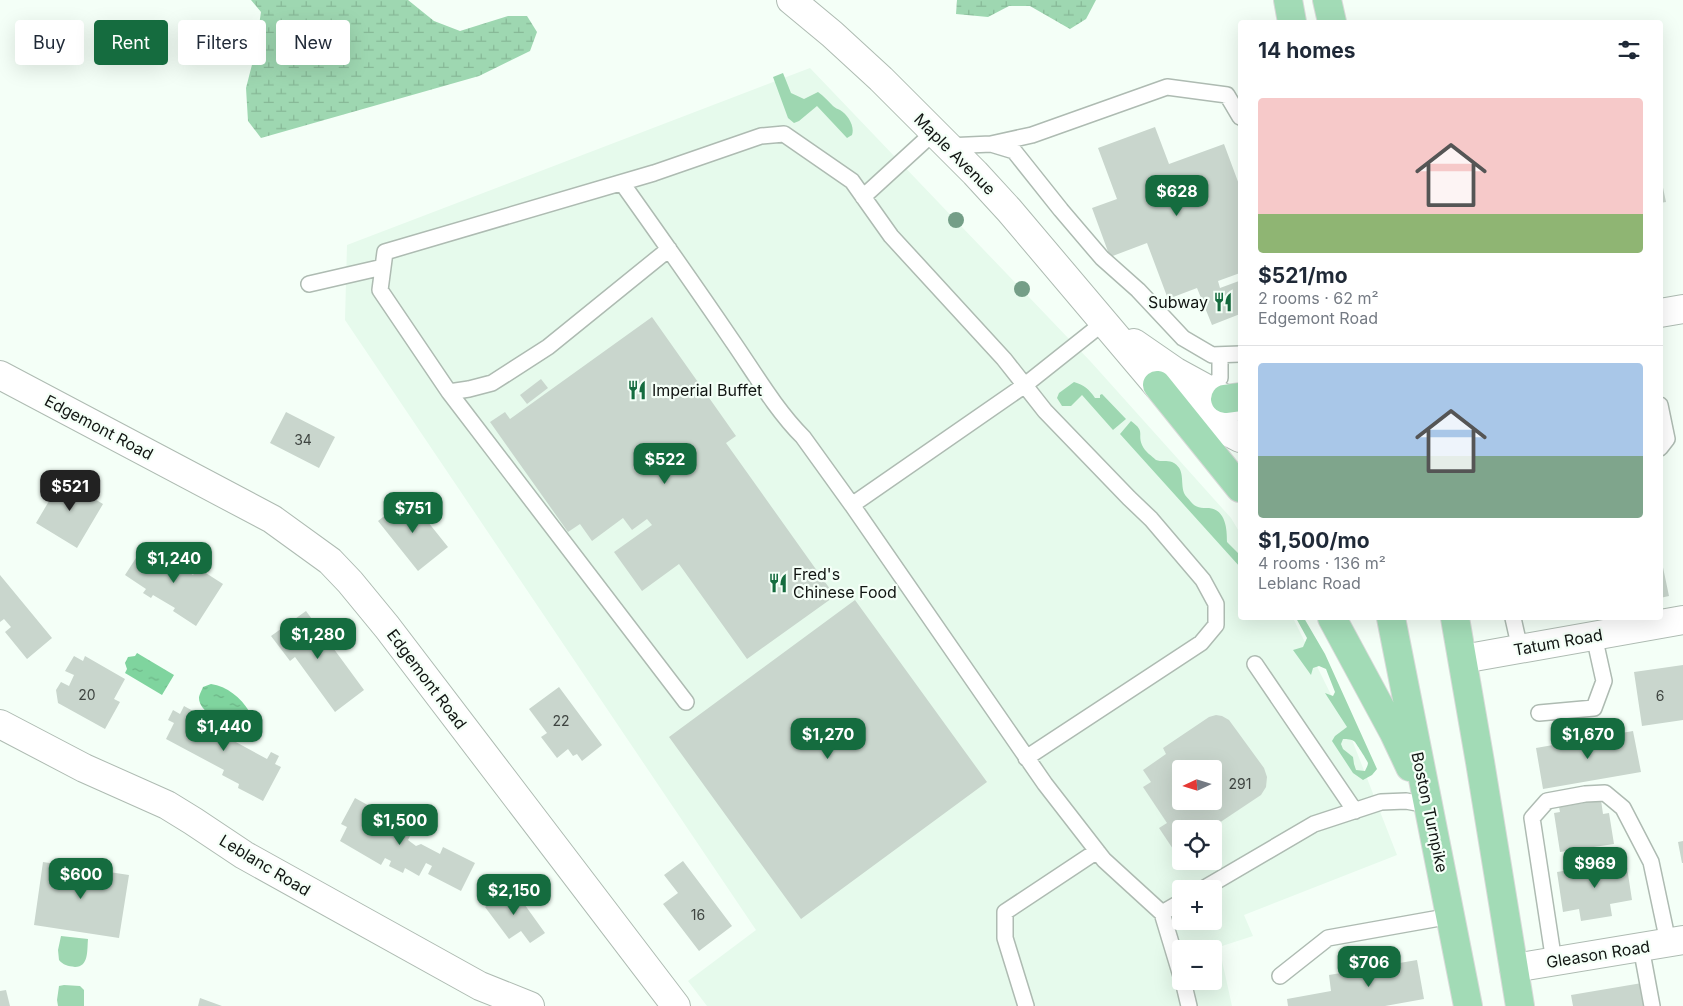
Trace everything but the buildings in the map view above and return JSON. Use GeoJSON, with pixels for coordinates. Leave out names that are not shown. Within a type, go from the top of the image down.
{"type":"FeatureCollection","features":[{"type":"Feature","properties":{"kind":"highway"},"geometry":{"type":"LineString","coordinates":[[1288,0],[1292,20]]}},
{"type":"Feature","properties":{"kind":"highway"},"geometry":{"type":"LineString","coordinates":[[1327,0],[1332,20]]}},
{"type":"Feature","properties":{"kind":"highway"},"geometry":{"type":"LineString","coordinates":[[1157,385],[1238,486]]}},
{"type":"Feature","properties":{"kind":"highway"},"geometry":{"type":"LineString","coordinates":[[1333,620],[1394,733],[1428,805]]}},
{"type":"Feature","properties":{"kind":"highway","name":"Boston Turnpike"},"geometry":{"type":"LineString","coordinates":[[1391,620],[1468,1006]]}},
{"type":"Feature","properties":{"kind":"highway"},"geometry":{"type":"LineString","coordinates":[[1454,620],[1463,659],[1520,1006]]}},
{"type":"Feature","properties":{"kind":"street","name":"Maple Avenue"},"geometry":{"type":"LineString","coordinates":[[791,0],[881,79],[975,173],[1009,210],[1157,385],[1198,416],[1238,437]]}},
{"type":"Feature","properties":{"kind":"street"},"geometry":{"type":"LineString","coordinates":[[1663,311],[1683,308]]}},
{"type":"Feature","properties":{"kind":"street","name":"Maple Avenue"},"geometry":{"type":"LineString","coordinates":[[1103,323],[1176,372],[1235,401]]}},
{"type":"Feature","properties":{"kind":"street","name":"Edgemont Road"},"geometry":{"type":"LineString","coordinates":[[0,375],[272,520],[330,560],[387,626],[676,1006]]}},
{"type":"Feature","properties":{"kind":"street","name":"Tatum Road"},"geometry":{"type":"LineString","coordinates":[[1463,659],[1683,620]]}},
{"type":"Feature","properties":{"kind":"street","name":"Leblanc Road"},"geometry":{"type":"LineString","coordinates":[[0,724],[84,768],[167,805],[252,860],[480,986],[530,1006]]}},
{"type":"Feature","properties":{"kind":"street","name":"Gleason Road"},"geometry":{"type":"LineString","coordinates":[[1514,968],[1676,941]]}},
{"type":"Feature","properties":{"kind":"lane"},"geometry":{"type":"LineString","coordinates":[[991,144],[1032,135],[1167,87],[1227,95],[1238,114]]}},
{"type":"Feature","properties":{"kind":"lane"},"geometry":{"type":"LineString","coordinates":[[686,702],[449,392],[380,290],[385,252],[622,183],[760,136],[784,134],[852,181],[891,236],[1004,359],[1045,410],[1151,519],[1203,580],[1216,604],[1216,624],[1201,643],[1026,758]]}},
{"type":"Feature","properties":{"kind":"lane"},"geometry":{"type":"LineString","coordinates":[[863,197],[940,139],[991,144],[1014,151],[1060,210],[1102,258],[1138,290],[1183,338],[1212,355],[1238,354]]}},
{"type":"Feature","properties":{"kind":"lane"},"geometry":{"type":"LineString","coordinates":[[622,183],[758,378],[852,506],[1026,758],[1104,860],[1162,913],[1172,946]]}},
{"type":"Feature","properties":{"kind":"lane"},"geometry":{"type":"LineString","coordinates":[[449,392],[492,383],[548,347],[669,249]]}},
{"type":"Feature","properties":{"kind":"lane"},"geometry":{"type":"LineString","coordinates":[[309,284],[384,267]]}},
{"type":"Feature","properties":{"kind":"lane"},"geometry":{"type":"LineString","coordinates":[[852,506],[1025,385],[1103,323]]}},
{"type":"Feature","properties":{"kind":"lane"},"geometry":{"type":"LineString","coordinates":[[1200,385],[1215,382],[1220,378],[1220,355]]}},
{"type":"Feature","properties":{"kind":"lane"},"geometry":{"type":"LineString","coordinates":[[1663,420],[1667,440],[1663,445]]}},
{"type":"Feature","properties":{"kind":"lane"},"geometry":{"type":"LineString","coordinates":[[1513,620],[1520,649]]}},
{"type":"Feature","properties":{"kind":"lane"},"geometry":{"type":"LineString","coordinates":[[1539,714],[1594,708],[1604,681],[1594,636]]}},
{"type":"Feature","properties":{"kind":"lane"},"geometry":{"type":"LineString","coordinates":[[1255,664],[1355,811]]}},
{"type":"Feature","properties":{"kind":"lane"},"geometry":{"type":"LineString","coordinates":[[1554,962],[1532,818],[1547,801],[1585,794],[1605,793],[1623,808],[1651,862],[1676,941]]}},
{"type":"Feature","properties":{"kind":"lane"},"geometry":{"type":"LineString","coordinates":[[1218,880],[1314,824],[1381,802],[1406,801],[1428,805]]}},
{"type":"Feature","properties":{"kind":"lane"},"geometry":{"type":"LineString","coordinates":[[1026,1006],[1004,938],[1005,912],[1097,851]]}},
{"type":"Feature","properties":{"kind":"lane"},"geometry":{"type":"LineString","coordinates":[[1162,913],[1172,907]]}},
{"type":"Feature","properties":{"kind":"lane"},"geometry":{"type":"LineString","coordinates":[[1280,976],[1328,938],[1451,916]]}},
{"type":"Feature","properties":{"kind":"lane"},"geometry":{"type":"LineString","coordinates":[[1642,947],[1652,1006]]}},
{"type":"Feature","properties":{"kind":"lane"},"geometry":{"type":"LineString","coordinates":[[1185,990],[1189,1006]]}},
{"type":"Feature","properties":{"kind":"shaded area"},"geometry":{"type":"Polygon","coordinates":[[[810,68],[1091,362],[1231,518],[1238,530],[1238,620],[1294,620],[1347,727],[1397,855],[1244,915],[1253,936],[1222,946],[1222,940],[1172,940],[1172,990],[1222,990],[1222,961],[1232,1006],[707,1006],[688,981],[756,930],[345,320],[347,245],[810,68]]]}},
{"type":"Feature","properties":{"kind":"green space"},"geometry":{"type":"Polygon","coordinates":[[[251,0],[408,0],[434,21],[460,31],[508,16],[527,16],[537,32],[530,51],[479,76],[261,138],[248,121],[246,88],[252,65],[266,65],[266,20],[260,20],[261,12],[251,0]]]}},
{"type":"Feature","properties":{"kind":"green space"},"geometry":{"type":"Polygon","coordinates":[[[957,0],[1096,0],[1086,19],[1070,29],[1030,6],[1009,6],[988,17],[956,14],[957,0]]]}},
{"type":"Feature","properties":{"kind":"green space"},"geometry":{"type":"Polygon","coordinates":[[[783,73],[791,93],[804,99],[818,92],[834,107],[843,112],[852,124],[852,135],[847,138],[817,106],[799,121],[794,123],[788,118],[773,77],[783,73]]]}},
{"type":"Feature","properties":{"kind":"green space"},"geometry":{"type":"Polygon","coordinates":[[[1074,382],[1081,384],[1095,398],[1100,398],[1102,394],[1126,419],[1113,430],[1082,395],[1071,406],[1062,406],[1057,398],[1059,393],[1074,382]]]}},
{"type":"Feature","properties":{"kind":"green space"},"geometry":{"type":"Polygon","coordinates":[[[1131,421],[1140,430],[1142,445],[1147,452],[1156,460],[1172,462],[1179,468],[1184,493],[1193,504],[1219,512],[1226,526],[1227,542],[1238,553],[1238,565],[1120,434],[1131,421]]]}},
{"type":"Feature","properties":{"kind":"green space"},"geometry":{"type":"Polygon","coordinates":[[[1297,620],[1305,620],[1325,654],[1377,769],[1372,775],[1363,780],[1353,773],[1332,741],[1335,736],[1347,727],[1325,693],[1333,696],[1335,692],[1326,669],[1319,666],[1313,668],[1311,675],[1293,650],[1303,647],[1307,638],[1297,620]],[[1343,739],[1341,744],[1343,749],[1353,757],[1356,770],[1365,771],[1368,763],[1355,742],[1343,739]]]}},
{"type":"Feature","properties":{"kind":"green space"},"geometry":{"type":"Polygon","coordinates":[[[61,936],[88,939],[86,957],[83,964],[72,967],[59,960],[58,950],[61,936]]]}},
{"type":"Feature","properties":{"kind":"green space"},"geometry":{"type":"Polygon","coordinates":[[[59,986],[80,986],[84,990],[84,1006],[58,1006],[59,986]]]}},
{"type":"Feature","properties":{"kind":"water"},"geometry":{"type":"Polygon","coordinates":[[[137,653],[174,675],[162,695],[125,673],[127,669],[125,663],[128,657],[135,656],[137,653]]]}},
{"type":"Feature","properties":{"kind":"water"},"geometry":{"type":"Polygon","coordinates":[[[211,684],[228,690],[246,706],[249,711],[242,722],[234,724],[223,721],[212,716],[203,708],[199,695],[203,687],[211,684]]]}},
{"type":"Feature","properties":{"kind":"place","name":"Subway"},"geometry":{"type":"Point","coordinates":[1223,302]}},
{"type":"Feature","properties":{"kind":"place","name":"Imperial Buffet"},"geometry":{"type":"Point","coordinates":[637,390]}},
{"type":"Feature","properties":{"kind":"place","name":"Fred's Chinese Food"},"geometry":{"type":"Point","coordinates":[778,583]}}]}
